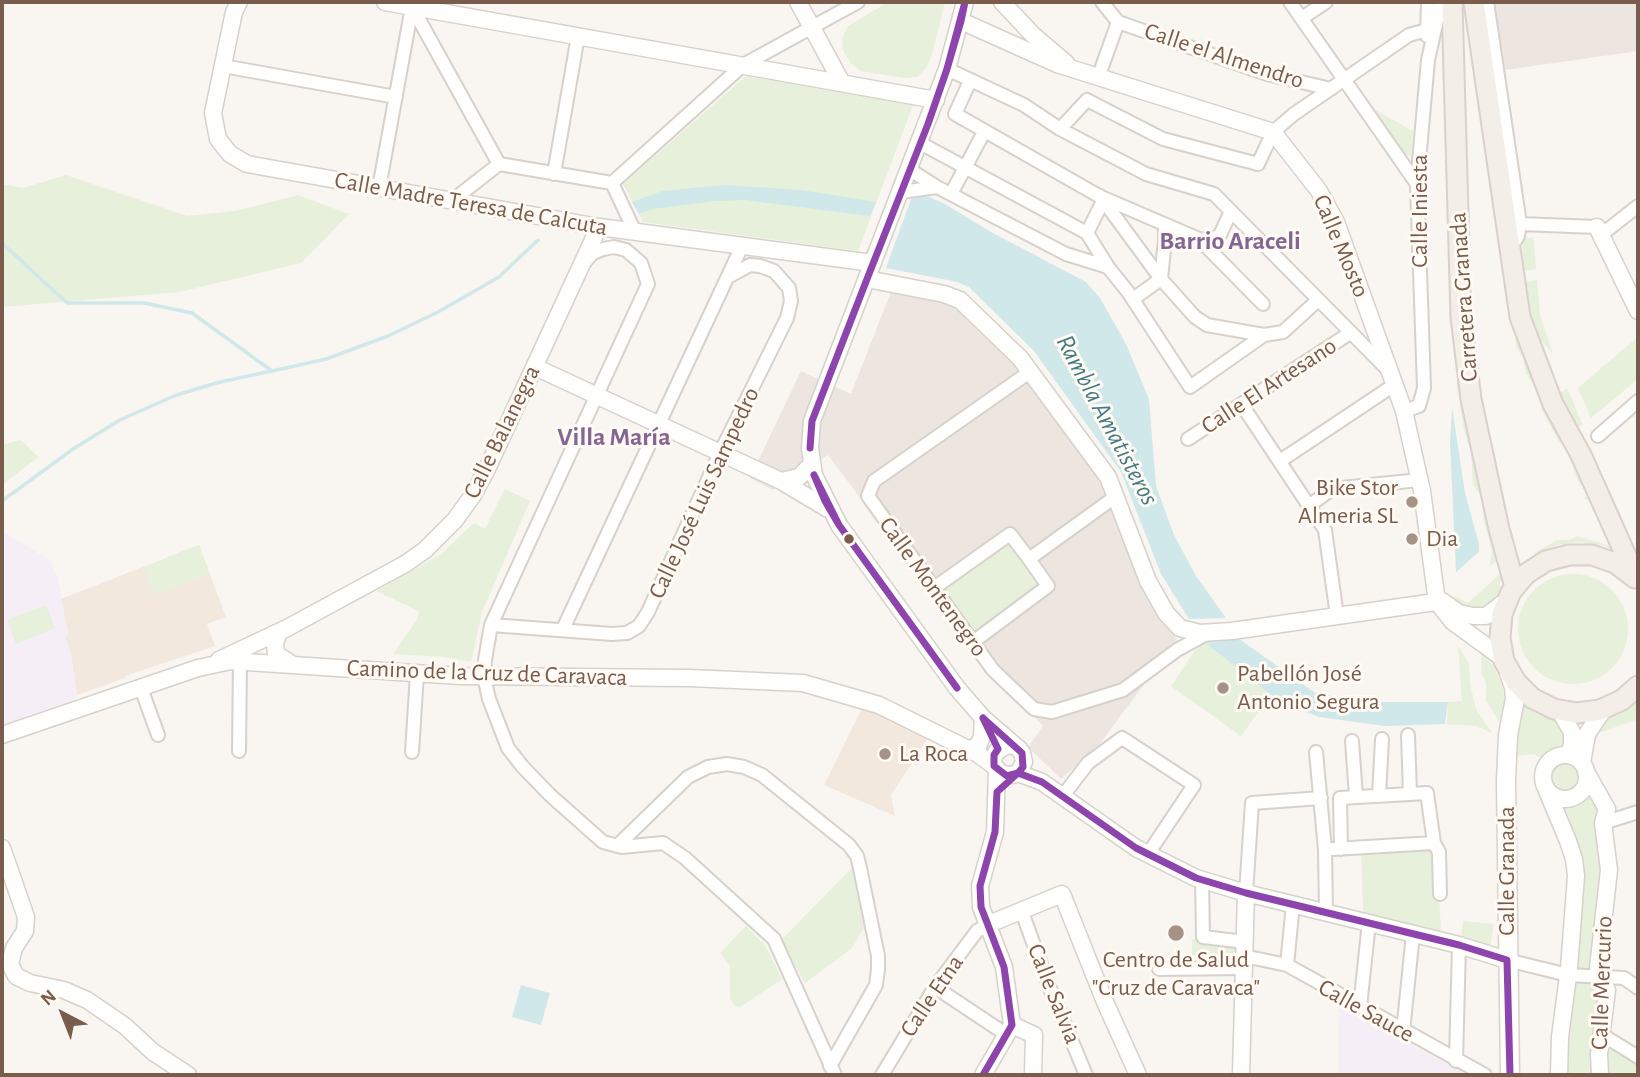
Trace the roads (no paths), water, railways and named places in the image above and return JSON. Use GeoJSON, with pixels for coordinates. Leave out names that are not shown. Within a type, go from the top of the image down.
{"type":"FeatureCollection","features":[{"type":"Feature","properties":{"kind":"main road","name":"Carretera Granada"},"geometry":{"type":"LineString","coordinates":[[1452,2],[1461,317],[1471,399],[1511,594]]}},
{"type":"Feature","properties":{"kind":"main road","name":"Carretera Granada"},"geometry":{"type":"LineString","coordinates":[[1474,2],[1520,317],[1553,404],[1587,467],[1637,580]]}},
{"type":"Feature","properties":{"kind":"main road"},"geometry":{"type":"LineString","coordinates":[[1634,692],[1604,709],[1577,713],[1559,710],[1532,698],[1516,682],[1506,664],[1500,626],[1511,594],[1536,567],[1557,557],[1581,554],[1604,558],[1625,569],[1637,580]]}},
{"type":"Feature","properties":{"kind":"main road","name":"Calle Granada"},"geometry":{"type":"LineString","coordinates":[[1506,664],[1515,699],[1507,746],[1510,1075]]}},
{"type":"Feature","properties":{"kind":"street","name":"Calle Madre Teresa de Calcuta"},"geometry":{"type":"LineString","coordinates":[[239,2],[234,12],[213,113],[218,139],[230,154],[247,164],[599,227],[873,263]]}},
{"type":"Feature","properties":{"kind":"street"},"geometry":{"type":"LineString","coordinates":[[385,2],[936,100]]}},
{"type":"Feature","properties":{"kind":"street"},"geometry":{"type":"LineString","coordinates":[[798,2],[842,83]]}},
{"type":"Feature","properties":{"kind":"street"},"geometry":{"type":"LineString","coordinates":[[612,183],[743,65],[858,2]]}},
{"type":"Feature","properties":{"kind":"street"},"geometry":{"type":"LineString","coordinates":[[965,2],[936,100],[813,421],[810,448],[818,486],[831,512],[957,688],[983,718],[1007,761],[997,792],[995,832],[980,886],[981,907],[1004,967],[1010,1030],[984,1075]]}},
{"type":"Feature","properties":{"kind":"street"},"geometry":{"type":"LineString","coordinates":[[1098,78],[1118,22],[1102,2]]}},
{"type":"Feature","properties":{"kind":"street"},"geometry":{"type":"LineString","coordinates":[[1290,2],[1417,184]]}},
{"type":"Feature","properties":{"kind":"street"},"geometry":{"type":"LineString","coordinates":[[1302,19],[1326,2]]}},
{"type":"Feature","properties":{"kind":"street"},"geometry":{"type":"LineString","coordinates":[[1428,2],[1428,60]]}},
{"type":"Feature","properties":{"kind":"street","name":"Calle Iniesta"},"geometry":{"type":"LineString","coordinates":[[1404,411],[1419,406],[1424,388],[1417,184],[1428,60],[1441,2]]}},
{"type":"Feature","properties":{"kind":"street"},"geometry":{"type":"LineString","coordinates":[[1487,2],[1520,223],[1599,231],[1638,206]]}},
{"type":"Feature","properties":{"kind":"street"},"geometry":{"type":"LineString","coordinates":[[1008,4],[1033,35],[1073,69]]}},
{"type":"Feature","properties":{"kind":"street"},"geometry":{"type":"LineString","coordinates":[[379,188],[412,7]]}},
{"type":"Feature","properties":{"kind":"street"},"geometry":{"type":"LineString","coordinates":[[412,7],[499,164]]}},
{"type":"Feature","properties":{"kind":"street"},"geometry":{"type":"LineString","coordinates":[[961,22],[1057,64],[1273,132]]}},
{"type":"Feature","properties":{"kind":"street","name":"Calle el Almendro"},"geometry":{"type":"LineString","coordinates":[[1118,22],[1267,74],[1331,89]]}},
{"type":"Feature","properties":{"kind":"street"},"geometry":{"type":"LineString","coordinates":[[1060,129],[1087,100],[1163,139],[1258,164],[1273,132],[1409,35],[1427,30]]}},
{"type":"Feature","properties":{"kind":"street"},"geometry":{"type":"LineString","coordinates":[[554,174],[578,36]]}},
{"type":"Feature","properties":{"kind":"street"},"geometry":{"type":"LineString","coordinates":[[223,66],[396,97]]}},
{"type":"Feature","properties":{"kind":"street"},"geometry":{"type":"LineString","coordinates":[[947,69],[1024,106],[1060,129],[1146,174],[1214,194],[1391,378],[1280,461]]}},
{"type":"Feature","properties":{"kind":"street"},"geometry":{"type":"LineString","coordinates":[[970,81],[955,114],[1101,198],[1199,239],[1211,240],[1220,235],[1231,211]]}},
{"type":"Feature","properties":{"kind":"street"},"geometry":{"type":"LineString","coordinates":[[951,194],[984,132]]}},
{"type":"Feature","properties":{"kind":"street","name":"Calle Mosto"},"geometry":{"type":"LineString","coordinates":[[1273,132],[1319,191],[1336,222],[1404,411],[1419,480],[1437,602]]}},
{"type":"Feature","properties":{"kind":"street"},"geometry":{"type":"LineString","coordinates":[[920,143],[1087,233],[1190,387],[1264,335]]}},
{"type":"Feature","properties":{"kind":"street"},"geometry":{"type":"LineString","coordinates":[[453,200],[499,164],[612,183]]}},
{"type":"Feature","properties":{"kind":"street"},"geometry":{"type":"LineString","coordinates":[[910,170],[937,187],[1066,254],[1108,267]]}},
{"type":"Feature","properties":{"kind":"street"},"geometry":{"type":"LineString","coordinates":[[612,183],[635,232]]}},
{"type":"Feature","properties":{"kind":"street"},"geometry":{"type":"LineString","coordinates":[[901,191],[937,187]]}},
{"type":"Feature","properties":{"kind":"street"},"geometry":{"type":"LineString","coordinates":[[1087,233],[1101,198]]}},
{"type":"Feature","properties":{"kind":"street"},"geometry":{"type":"LineString","coordinates":[[1101,198],[1161,279],[1195,317],[1207,325],[1264,335],[1283,332],[1318,300]]}},
{"type":"Feature","properties":{"kind":"street","name":"Carretera Granada"},"geometry":{"type":"LineString","coordinates":[[1509,250],[1518,236],[1520,223]]}},
{"type":"Feature","properties":{"kind":"street"},"geometry":{"type":"LineString","coordinates":[[1133,299],[1161,279],[1165,225]]}},
{"type":"Feature","properties":{"kind":"street","name":"Calle Balanegra"},"geometry":{"type":"LineString","coordinates":[[198,668],[279,632],[405,564],[443,533],[473,495],[599,227]]}},
{"type":"Feature","properties":{"kind":"street"},"geometry":{"type":"LineString","coordinates":[[1599,231],[1638,311]]}},
{"type":"Feature","properties":{"kind":"street"},"geometry":{"type":"LineString","coordinates":[[1199,239],[1263,304]]}},
{"type":"Feature","properties":{"kind":"street"},"geometry":{"type":"LineString","coordinates":[[563,629],[743,246]]}},
{"type":"Feature","properties":{"kind":"street"},"geometry":{"type":"LineString","coordinates":[[583,264],[593,253],[620,248],[631,253],[641,263],[648,284],[491,625],[486,642],[484,677],[499,728],[522,766],[603,842],[617,846],[663,842],[685,858],[774,939],[833,1071]]}},
{"type":"Feature","properties":{"kind":"street","name":"Calle José Luis Sampedro"},"geometry":{"type":"LineString","coordinates":[[491,625],[612,634],[627,633],[639,626],[787,318],[791,301],[789,288],[774,271],[768,267],[750,265],[728,277]]}},
{"type":"Feature","properties":{"kind":"street"},"geometry":{"type":"LineString","coordinates":[[867,279],[944,294],[960,300],[1031,371],[1105,473],[1148,581],[1174,623],[1178,634],[1177,650]]}},
{"type":"Feature","properties":{"kind":"street","name":"Calle El Artesano"},"geometry":{"type":"LineString","coordinates":[[1188,439],[1350,333]]}},
{"type":"Feature","properties":{"kind":"street"},"geometry":{"type":"LineString","coordinates":[[535,367],[781,481],[831,512]]}},
{"type":"Feature","properties":{"kind":"street","name":"Calle Montenegro"},"geometry":{"type":"LineString","coordinates":[[1031,371],[874,481],[868,496],[993,670],[1034,709],[1052,712],[1123,690],[1177,650],[1208,633]]}},
{"type":"Feature","properties":{"kind":"street"},"geometry":{"type":"LineString","coordinates":[[1598,436],[1638,401]]}},
{"type":"Feature","properties":{"kind":"street"},"geometry":{"type":"LineString","coordinates":[[1242,405],[1325,530],[1337,616]]}},
{"type":"Feature","properties":{"kind":"street"},"geometry":{"type":"LineString","coordinates":[[781,481],[799,477],[812,464]]}},
{"type":"Feature","properties":{"kind":"street"},"geometry":{"type":"LineString","coordinates":[[799,477],[818,486]]}},
{"type":"Feature","properties":{"kind":"street"},"geometry":{"type":"LineString","coordinates":[[1310,505],[1332,489],[1419,480]]}},
{"type":"Feature","properties":{"kind":"street"},"geometry":{"type":"LineString","coordinates":[[1028,559],[1115,497]]}},
{"type":"Feature","properties":{"kind":"street"},"geometry":{"type":"LineString","coordinates":[[934,588],[1010,534],[1048,586],[973,642]]}},
{"type":"Feature","properties":{"kind":"street"},"geometry":{"type":"LineString","coordinates":[[1174,623],[1189,632],[1208,633],[1442,601],[1459,613],[1486,616],[1511,594]]}},
{"type":"Feature","properties":{"kind":"street"},"geometry":{"type":"LineString","coordinates":[[1437,602],[1453,622],[1506,664]]}},
{"type":"Feature","properties":{"kind":"street"},"geometry":{"type":"LineString","coordinates":[[279,632],[275,643],[276,654],[289,664],[306,668]]}},
{"type":"Feature","properties":{"kind":"street","name":"Camino de la Cruz de Caravaca"},"geometry":{"type":"LineString","coordinates":[[2,735],[198,668],[231,661],[306,668],[484,677],[689,678],[803,683],[880,705],[974,753],[1007,761],[1148,854],[1202,880],[1459,945],[1507,960]]}},
{"type":"Feature","properties":{"kind":"street"},"geometry":{"type":"LineString","coordinates":[[239,751],[240,662]]}},
{"type":"Feature","properties":{"kind":"street"},"geometry":{"type":"LineString","coordinates":[[412,752],[417,674]]}},
{"type":"Feature","properties":{"kind":"street"},"geometry":{"type":"LineString","coordinates":[[141,688],[158,735]]}},
{"type":"Feature","properties":{"kind":"street"},"geometry":{"type":"LineString","coordinates":[[1579,764],[1587,734],[1604,709]]}},
{"type":"Feature","properties":{"kind":"street"},"geometry":{"type":"LineString","coordinates":[[1547,791],[1558,799],[1571,799],[1582,791],[1587,779],[1579,764],[1572,732],[1559,710]]}},
{"type":"Feature","properties":{"kind":"street"},"geometry":{"type":"LineString","coordinates":[[974,753],[982,736],[983,718]]}},
{"type":"Feature","properties":{"kind":"street"},"geometry":{"type":"LineString","coordinates":[[1408,735],[1410,794]]}},
{"type":"Feature","properties":{"kind":"street"},"geometry":{"type":"LineString","coordinates":[[1062,797],[1088,763],[1122,738],[1194,785],[1148,854]]}},
{"type":"Feature","properties":{"kind":"street"},"geometry":{"type":"LineString","coordinates":[[1379,796],[1382,739]]}},
{"type":"Feature","properties":{"kind":"street"},"geometry":{"type":"LineString","coordinates":[[1352,741],[1356,796]]}},
{"type":"Feature","properties":{"kind":"street"},"geometry":{"type":"LineString","coordinates":[[1316,752],[1325,850],[1326,913]]}},
{"type":"Feature","properties":{"kind":"street"},"geometry":{"type":"LineString","coordinates":[[1559,1075],[1560,1037],[1576,869],[1569,842],[1542,779],[1545,766],[1555,757],[1579,764]]}},
{"type":"Feature","properties":{"kind":"street"},"geometry":{"type":"LineString","coordinates":[[617,846],[688,777],[708,767],[727,764],[762,775],[849,845],[860,868],[878,969],[876,985],[833,1071]]}},
{"type":"Feature","properties":{"kind":"street","name":"Calle Mercurio"},"geometry":{"type":"LineString","coordinates":[[1579,764],[1606,806],[1603,823],[1609,870],[1598,968],[1606,990],[1600,1075]]}},
{"type":"Feature","properties":{"kind":"street"},"geometry":{"type":"LineString","coordinates":[[1341,849],[1340,798],[1427,793],[1433,843],[1439,852],[1440,894]]}},
{"type":"Feature","properties":{"kind":"street"},"geometry":{"type":"LineString","coordinates":[[1241,1075],[1246,893],[1252,803],[1321,798]]}},
{"type":"Feature","properties":{"kind":"street"},"geometry":{"type":"LineString","coordinates":[[1603,823],[1638,812]]}},
{"type":"Feature","properties":{"kind":"street"},"geometry":{"type":"LineString","coordinates":[[1325,850],[1433,843]]}},
{"type":"Feature","properties":{"kind":"street"},"geometry":{"type":"LineString","coordinates":[[2,848],[26,917],[25,931],[14,948],[10,964],[16,976],[22,980],[64,990],[87,1000],[125,1026],[153,1052],[188,1075]]}},
{"type":"Feature","properties":{"kind":"street"},"geometry":{"type":"LineString","coordinates":[[1202,880],[1203,937],[1244,956]]}},
{"type":"Feature","properties":{"kind":"street"},"geometry":{"type":"LineString","coordinates":[[989,923],[1062,894],[1105,1002],[1138,1075]]}},
{"type":"Feature","properties":{"kind":"street"},"geometry":{"type":"LineString","coordinates":[[1287,965],[1293,904]]}},
{"type":"Feature","properties":{"kind":"street","name":"Calle Salvia"},"geometry":{"type":"LineString","coordinates":[[1022,912],[1086,1075]]}},
{"type":"Feature","properties":{"kind":"street"},"geometry":{"type":"LineString","coordinates":[[1360,1007],[1369,922]]}},
{"type":"Feature","properties":{"kind":"street","name":"Calle Etna"},"geometry":{"type":"LineString","coordinates":[[881,1075],[935,987],[977,931],[989,923]]}},
{"type":"Feature","properties":{"kind":"street"},"geometry":{"type":"LineString","coordinates":[[1404,1032],[1413,934]]}},
{"type":"Feature","properties":{"kind":"street"},"geometry":{"type":"LineString","coordinates":[[1457,1061],[1459,945]]}},
{"type":"Feature","properties":{"kind":"street"},"geometry":{"type":"LineString","coordinates":[[1159,969],[1244,956]]}},
{"type":"Feature","properties":{"kind":"street","name":"Calle Sauce"},"geometry":{"type":"LineString","coordinates":[[1244,956],[1287,965],[1485,1075]]}},
{"type":"Feature","properties":{"kind":"street"},"geometry":{"type":"LineString","coordinates":[[1507,960],[1568,975],[1601,978],[1624,978],[1638,970]]}},
{"type":"Feature","properties":{"kind":"street"},"geometry":{"type":"LineString","coordinates":[[1624,978],[1638,988]]}},
{"type":"Feature","properties":{"kind":"street"},"geometry":{"type":"LineString","coordinates":[[935,987],[1010,1030],[1034,1035],[1034,1075]]}},
{"type":"Feature","properties":{"kind":"street"},"geometry":{"type":"LineString","coordinates":[[1601,1034],[1638,1056]]}},
{"type":"Feature","properties":{"kind":"water"},"geometry":{"type":"Polygon","coordinates":[[[725,185],[801,190],[876,202],[870,216],[745,200],[653,209],[639,214],[632,202],[662,191],[725,185]]]}},
{"type":"Feature","properties":{"kind":"water"},"geometry":{"type":"Polygon","coordinates":[[[927,196],[1086,282],[1100,298],[1126,344],[1149,399],[1156,486],[1174,535],[1196,576],[1226,618],[1189,619],[1161,574],[1121,472],[1034,351],[969,287],[957,282],[886,268],[911,199],[927,196]]]}},
{"type":"Feature","properties":{"kind":"water"},"geometry":{"type":"Polygon","coordinates":[[[1452,407],[1465,493],[1479,544],[1479,552],[1456,572],[1450,442],[1452,407]]]}},
{"type":"Feature","properties":{"kind":"water"},"geometry":{"type":"Polygon","coordinates":[[[1235,636],[1314,692],[1363,702],[1448,702],[1445,724],[1385,726],[1319,717],[1280,702],[1206,643],[1235,636]]]}},
{"type":"Feature","properties":{"kind":"water"},"geometry":{"type":"Polygon","coordinates":[[[521,985],[550,993],[541,1025],[512,1017],[521,985]]]}},
{"type":"Feature","properties":{"kind":"waterway","name":"Rambla Amatisteros"},"geometry":{"type":"LineString","coordinates":[[2,243],[67,303],[144,303],[192,313],[272,371],[326,359],[388,336],[438,312],[499,277],[538,240]]}},
{"type":"Feature","properties":{"kind":"waterway"},"geometry":{"type":"LineString","coordinates":[[2,501],[73,449],[120,420],[174,396],[216,383],[271,371]]}},
{"type":"Feature","properties":{"kind":"place","name":"Bike Stor Almeria SL"},"geometry":{"type":"Point","coordinates":[1412,502]}},
{"type":"Feature","properties":{"kind":"place","name":"Dia"},"geometry":{"type":"Point","coordinates":[1412,539]}},
{"type":"Feature","properties":{"kind":"place","name":"Pabellón José Antonio Segura"},"geometry":{"type":"Point","coordinates":[1223,688]}},
{"type":"Feature","properties":{"kind":"place","name":"La Roca"},"geometry":{"type":"Point","coordinates":[885,754]}},
{"type":"Feature","properties":{"kind":"place","name":"Centro de Salud \"Cruz de Caravaca\""},"geometry":{"type":"Point","coordinates":[1176,933]}},
{"type":"Feature","properties":{"kind":"district","name":"Barrio Araceli"},"geometry":{"type":"Point","coordinates":[1230,241]}},
{"type":"Feature","properties":{"kind":"district","name":"Villa María"},"geometry":{"type":"Point","coordinates":[614,437]}}]}
